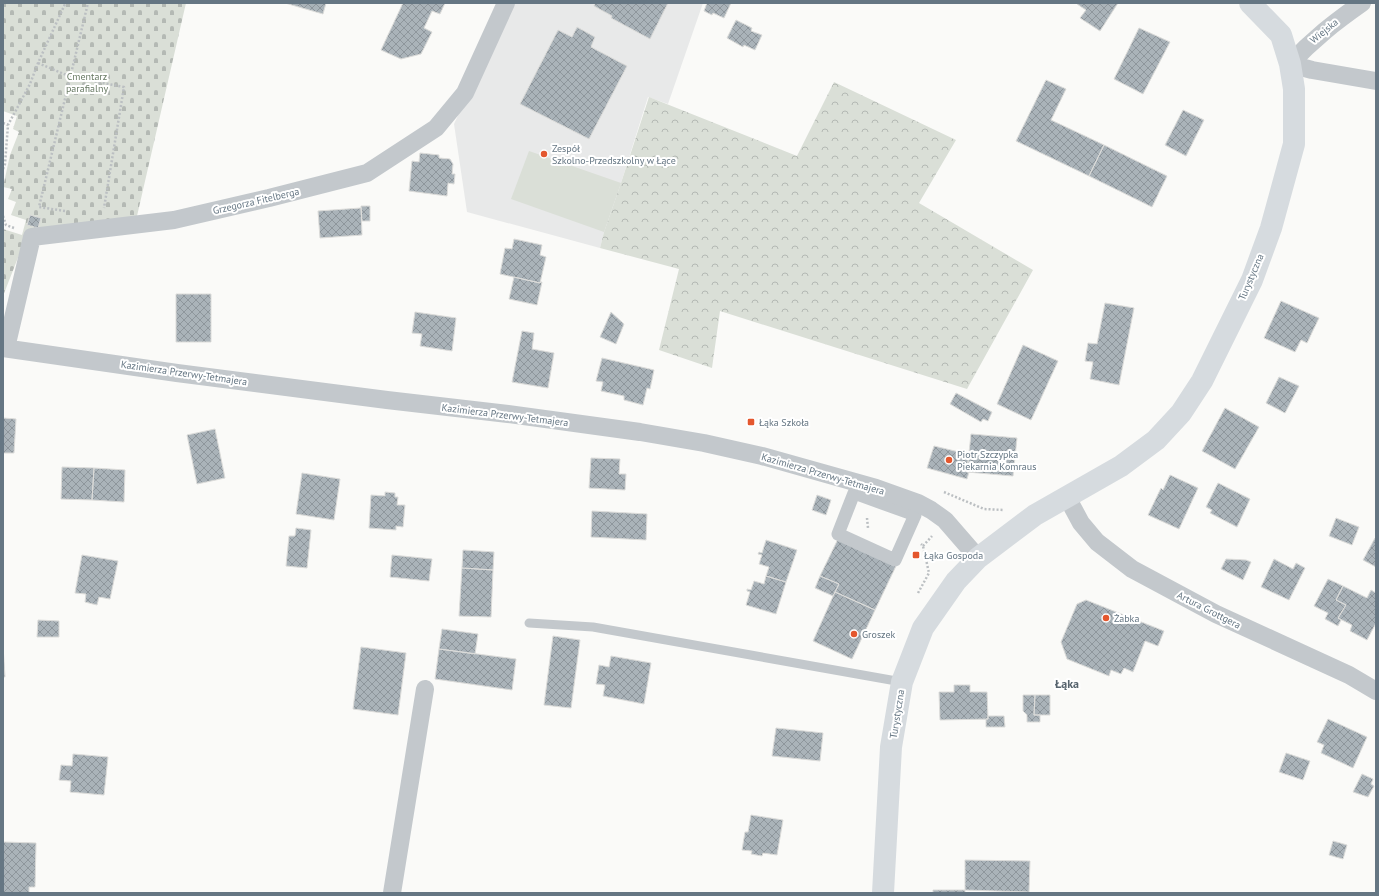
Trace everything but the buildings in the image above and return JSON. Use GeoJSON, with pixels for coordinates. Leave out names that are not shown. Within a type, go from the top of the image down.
{"type":"FeatureCollection","features":[{"type":"Feature","properties":{"kind":"main road","name":"Turystyczna"},"geometry":{"type":"LineString","coordinates":[[882,893],[891,747],[902,682],[923,628],[956,581],[978,558],[1035,515],[1121,466],[1156,440],[1181,413],[1202,381],[1252,280],[1271,228],[1294,144],[1294,89],[1290,64],[1281,35],[1250,3]]}},
{"type":"Feature","properties":{"kind":"street","name":"Grzegorza Fitelberga"},"geometry":{"type":"LineString","coordinates":[[4,348],[32,237],[174,220],[367,173],[436,128],[465,93],[506,3]]}},
{"type":"Feature","properties":{"kind":"street","name":"Wiejska"},"geometry":{"type":"LineString","coordinates":[[1290,64],[1308,44],[1329,26],[1362,3]]}},
{"type":"Feature","properties":{"kind":"street"},"geometry":{"type":"LineString","coordinates":[[1290,64],[1312,70],[1376,81]]}},
{"type":"Feature","properties":{"kind":"street","name":"Kazimierza Przerwy-Tetmajera"},"geometry":{"type":"LineString","coordinates":[[4,348],[185,374],[515,415],[640,432],[704,443],[762,456],[876,488],[918,503],[945,520],[978,558]]}},
{"type":"Feature","properties":{"kind":"street"},"geometry":{"type":"LineString","coordinates":[[854,493],[874,500],[915,515],[895,560],[838,534],[854,493]]}},
{"type":"Feature","properties":{"kind":"street","name":"Artura Grottgera"},"geometry":{"type":"LineString","coordinates":[[1068,497],[1081,523],[1097,542],[1132,569],[1216,614],[1349,675],[1376,691]]}},
{"type":"Feature","properties":{"kind":"street"},"geometry":{"type":"LineString","coordinates":[[392,893],[425,689]]}},
{"type":"Feature","properties":{"kind":"lane"},"geometry":{"type":"LineString","coordinates":[[529,623],[594,627],[902,682]]}},
{"type":"Feature","properties":{"kind":"path"},"geometry":{"type":"LineString","coordinates":[[39,206],[88,3]]}},
{"type":"Feature","properties":{"kind":"path"},"geometry":{"type":"LineString","coordinates":[[3,169],[5,164],[8,125],[30,84],[65,4]]}},
{"type":"Feature","properties":{"kind":"path"},"geometry":{"type":"LineString","coordinates":[[38,63],[70,77],[124,87],[102,215]]}},
{"type":"Feature","properties":{"kind":"path"},"geometry":{"type":"LineString","coordinates":[[3,123],[8,125]]}},
{"type":"Feature","properties":{"kind":"path"},"geometry":{"type":"LineString","coordinates":[[869,535],[865,507],[874,500]]}},
{"type":"Feature","properties":{"kind":"path"},"geometry":{"type":"LineString","coordinates":[[964,501],[984,509],[1003,510],[1008,508]]}},
{"type":"Feature","properties":{"kind":"path"},"geometry":{"type":"LineString","coordinates":[[923,546],[936,530]]}},
{"type":"Feature","properties":{"kind":"shaded area","name":"Zespół Szkolno-Przedszkolny w Łące"},"geometry":{"type":"Polygon","coordinates":[[[511,3],[703,3],[668,104],[648,97],[600,248],[467,212],[454,124],[511,3]]]}},
{"type":"Feature","properties":{"kind":"green space","name":"Cmentarz parafialny"},"geometry":{"type":"Polygon","coordinates":[[[3,3],[186,3],[137,216],[28,232],[3,296],[3,229],[22,235],[26,220],[11,215],[16,202],[8,199],[12,189],[3,187],[10,155],[19,132],[13,129],[17,116],[3,111],[3,3]]]}},
{"type":"Feature","properties":{"kind":"green space"},"geometry":{"type":"Polygon","coordinates":[[[834,82],[956,140],[919,203],[1033,270],[967,389],[720,311],[712,368],[659,350],[679,269],[600,248],[649,97],[797,156],[834,82]]]}},
{"type":"Feature","properties":{"kind":"green space"},"geometry":{"type":"Polygon","coordinates":[[[529,151],[621,183],[604,232],[511,199],[529,151]]]}},
{"type":"Feature","properties":{"kind":"place","name":"Zespół Szkolno-Przedszkolny w Łące"},"geometry":{"type":"Point","coordinates":[544,154]}},
{"type":"Feature","properties":{"kind":"place","name":"Łąka Szkoła"},"geometry":{"type":"Point","coordinates":[751,422]}},
{"type":"Feature","properties":{"kind":"place","name":"Piotr Szczypka Piekarnia Komraus"},"geometry":{"type":"Point","coordinates":[949,460]}},
{"type":"Feature","properties":{"kind":"place","name":"Łąka Gospoda"},"geometry":{"type":"Point","coordinates":[916,555]}},
{"type":"Feature","properties":{"kind":"place","name":"Żabka"},"geometry":{"type":"Point","coordinates":[1106,618]}},
{"type":"Feature","properties":{"kind":"place","name":"Groszek"},"geometry":{"type":"Point","coordinates":[854,634]}},
{"type":"Feature","properties":{"kind":"district","name":"Łąka"},"geometry":{"type":"Point","coordinates":[1067,683]}}]}
